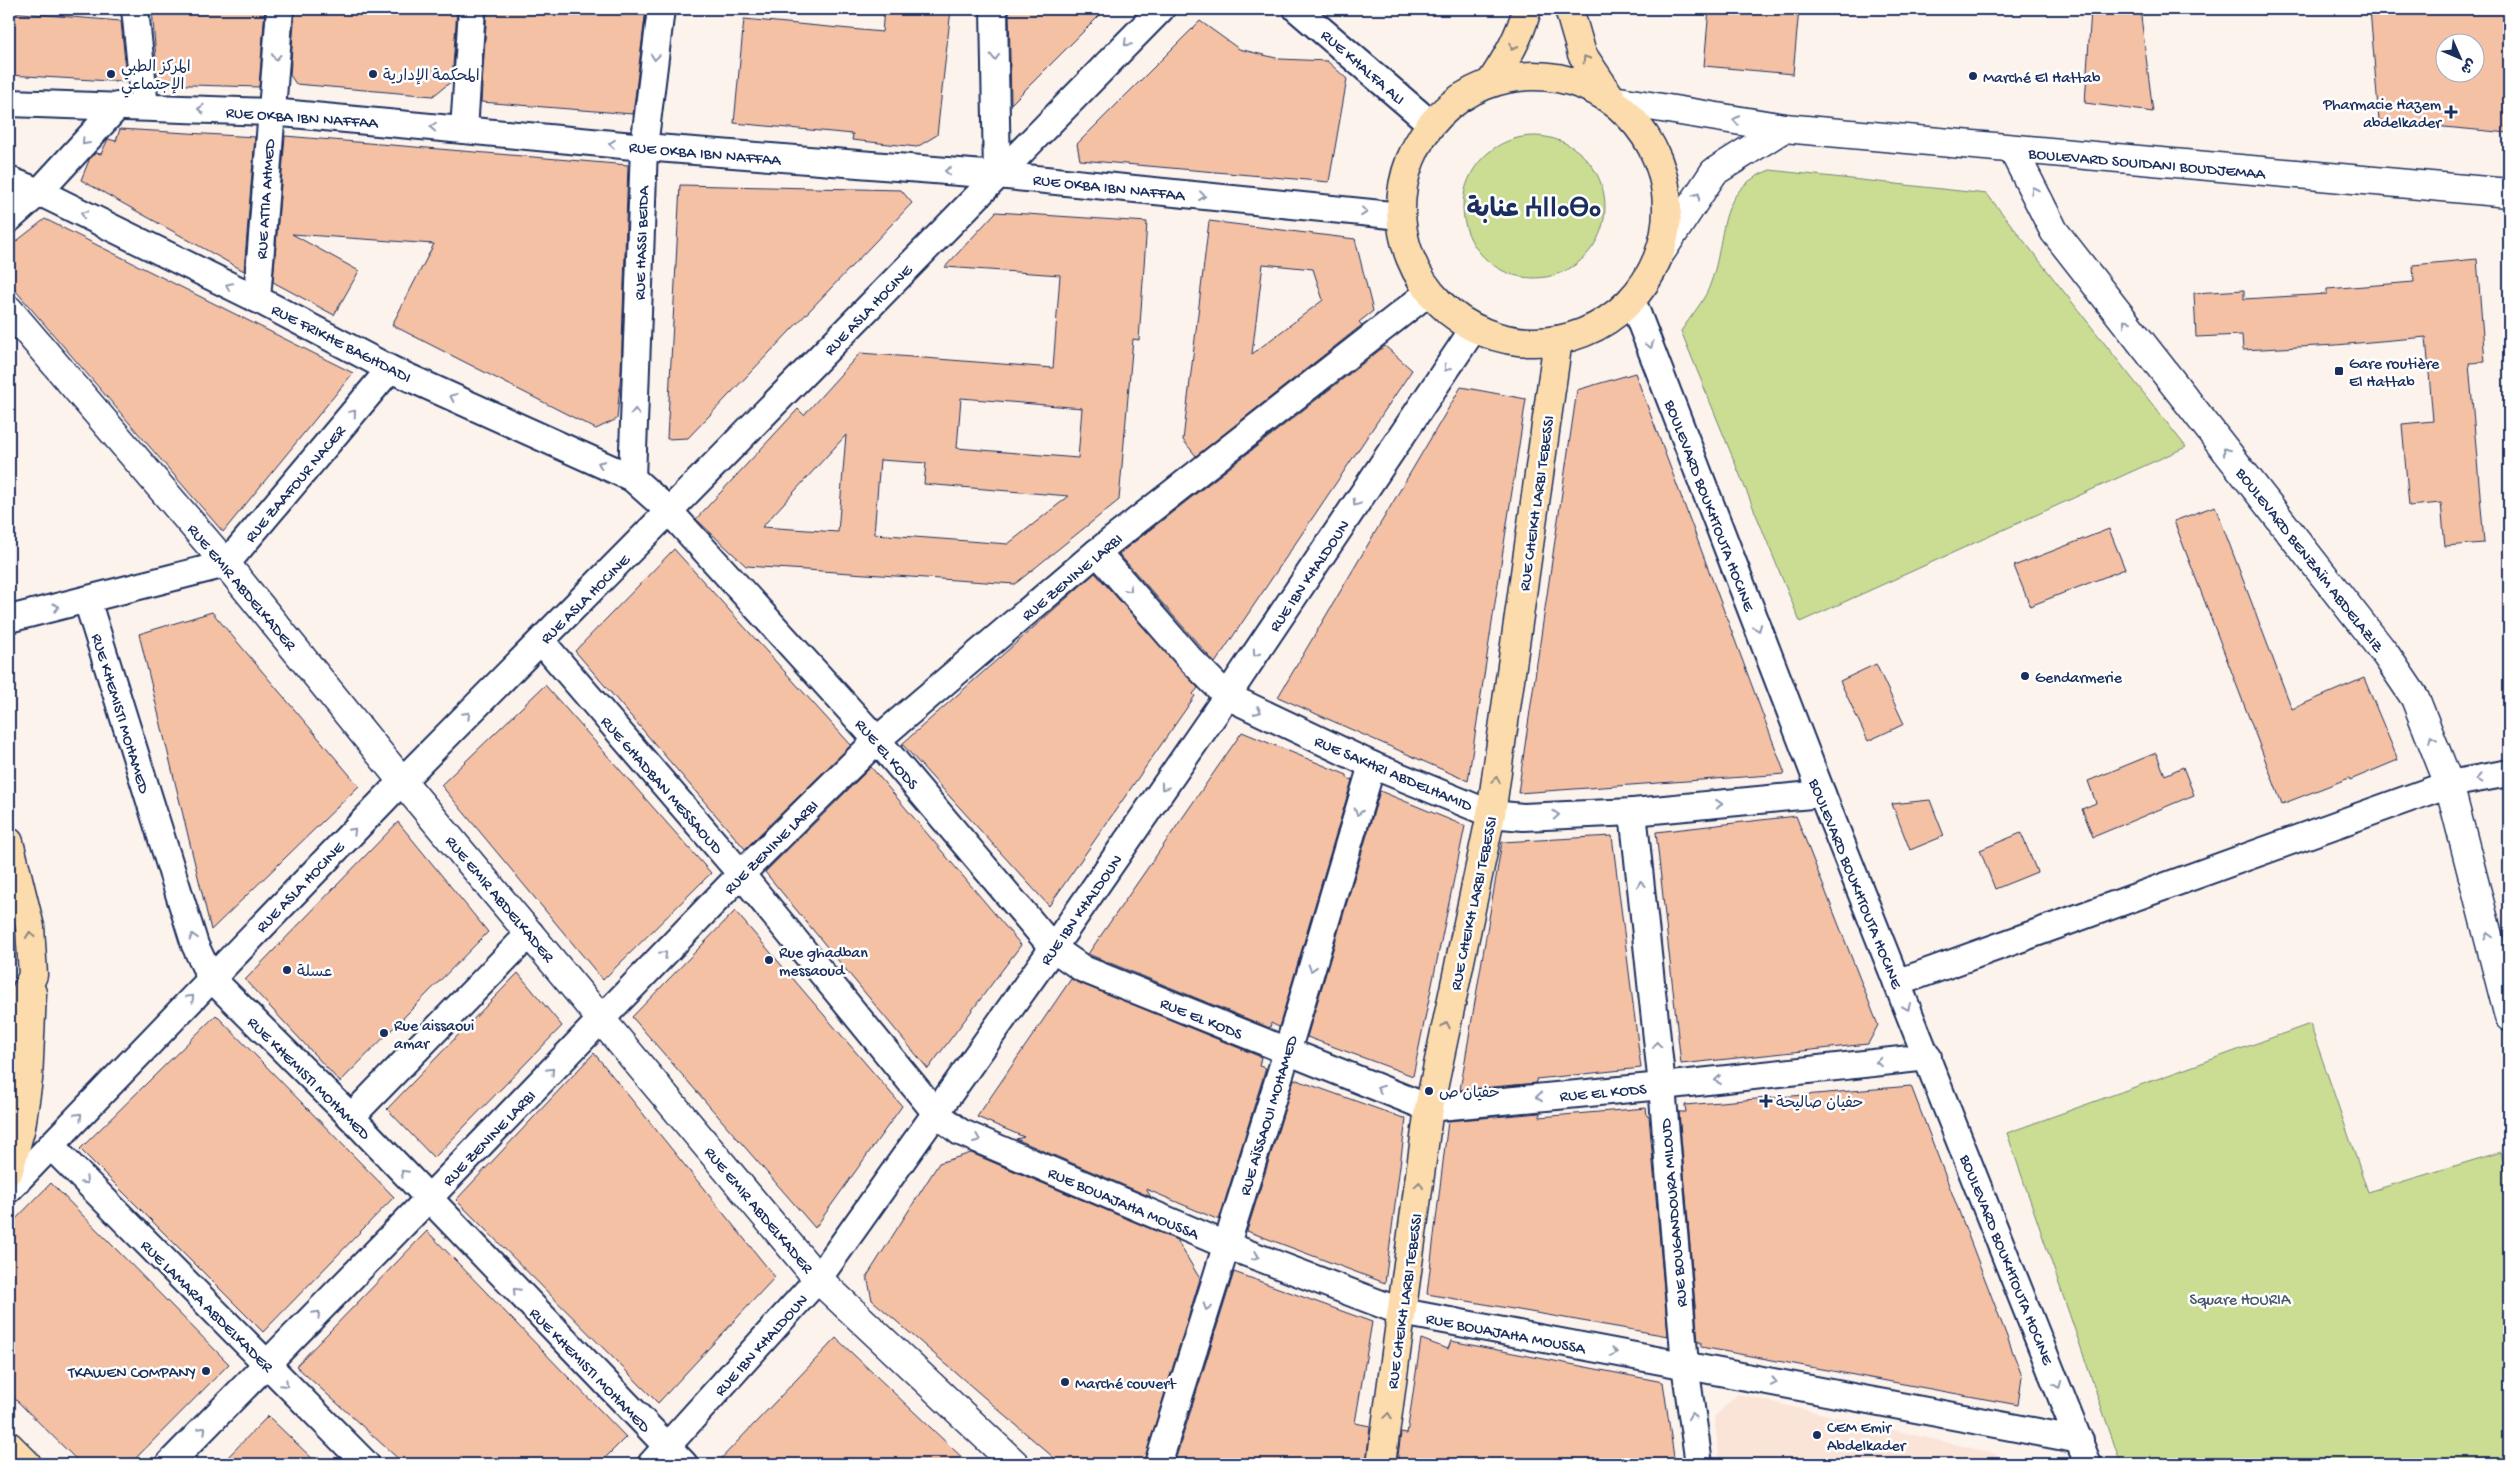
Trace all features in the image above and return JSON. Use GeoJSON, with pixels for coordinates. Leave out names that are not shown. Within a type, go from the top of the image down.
{"type":"FeatureCollection","features":[{"type":"Feature","properties":{"kind":"main road"},"geometry":{"type":"LineString","coordinates":[[1491,82],[1512,51],[1523,25],[1527,9]]}},
{"type":"Feature","properties":{"kind":"main road"},"geometry":{"type":"LineString","coordinates":[[1569,9],[1582,54],[1613,100],[1643,130],[1662,168],[1668,210],[1661,252]]}},
{"type":"Feature","properties":{"kind":"main road"},"geometry":{"type":"LineString","coordinates":[[1613,100],[1575,81],[1533,74],[1491,82],[1458,98],[1431,124],[1413,152],[1403,183],[1401,216],[1409,256],[1430,292],[1450,312],[1474,328],[1500,338],[1529,342],[1558,340],[1585,332],[1610,318],[1632,300],[1649,277],[1661,252],[1714,172],[1784,128]]}},
{"type":"Feature","properties":{"kind":"main road","name":"BOULEVARD SOUIDANI BOUDJEMAA"},"geometry":{"type":"LineString","coordinates":[[1613,100],[1784,128],[2509,193]]}},
{"type":"Feature","properties":{"kind":"main road","name":"BOULEVARD BENZAÏM ABDELAZIZ"},"geometry":{"type":"LineString","coordinates":[[2013,150],[2054,231],[2386,656],[2415,698],[2449,784],[2509,1017]]}},
{"type":"Feature","properties":{"kind":"main road","name":"RUE EMIR ABDELKADER"},"geometry":{"type":"LineString","coordinates":[[9,310],[226,564],[402,780],[818,1279],[1015,1464]]}},
{"type":"Feature","properties":{"kind":"main road","name":"RUE CHEIKH LARBI TEBESSI"},"geometry":{"type":"LineString","coordinates":[[1381,1464],[1429,1108],[1491,814],[1558,340]]}},
{"type":"Feature","properties":{"kind":"main road"},"geometry":{"type":"LineString","coordinates":[[9,842],[30,927],[34,975],[27,1086],[20,1127],[9,1170]]}},
{"type":"Feature","properties":{"kind":"main road"},"geometry":{"type":"LineString","coordinates":[[27,1086],[9,1041],[34,975]]}},
{"type":"Feature","properties":{"kind":"main road"},"geometry":{"type":"LineString","coordinates":[[9,1446],[27,1464]]}},
{"type":"Feature","properties":{"kind":"street"},"geometry":{"type":"LineString","coordinates":[[135,9],[145,107]]}},
{"type":"Feature","properties":{"kind":"street","name":"RUE ATTIA AHMED"},"geometry":{"type":"LineString","coordinates":[[257,300],[280,9]]}},
{"type":"Feature","properties":{"kind":"street"},"geometry":{"type":"LineString","coordinates":[[464,130],[472,9]]}},
{"type":"Feature","properties":{"kind":"street","name":"RUE HASSI BEIDA"},"geometry":{"type":"LineString","coordinates":[[632,478],[644,147],[661,9]]}},
{"type":"Feature","properties":{"kind":"street"},"geometry":{"type":"LineString","coordinates":[[994,9],[997,175]]}},
{"type":"Feature","properties":{"kind":"street","name":"RUE ASLA HOCINE"},"geometry":{"type":"LineString","coordinates":[[9,1189],[402,780],[669,511],[1161,9]]}},
{"type":"Feature","properties":{"kind":"street","name":"RUE KHALFA ALI"},"geometry":{"type":"LineString","coordinates":[[1297,9],[1431,124]]}},
{"type":"Feature","properties":{"kind":"street","name":"RUE OKBA IBN NAFFAA"},"geometry":{"type":"LineString","coordinates":[[9,103],[271,112],[644,147],[997,175],[1401,216]]}},
{"type":"Feature","properties":{"kind":"street"},"geometry":{"type":"LineString","coordinates":[[9,219],[39,192],[118,106]]}},
{"type":"Feature","properties":{"kind":"street","name":"RUE FRIKHE BAGHDADI"},"geometry":{"type":"LineString","coordinates":[[9,180],[39,192],[257,300],[390,369],[632,478],[669,511]]}},
{"type":"Feature","properties":{"kind":"street","name":"RUE ZENINE LARBI"},"geometry":{"type":"LineString","coordinates":[[169,1464],[741,874],[878,740],[1097,552],[1430,292]]}},
{"type":"Feature","properties":{"kind":"street","name":"BOULEVARD BOUKHTOUTA HOCINE"},"geometry":{"type":"LineString","coordinates":[[1632,300],[1822,794],[2084,1452]]}},
{"type":"Feature","properties":{"kind":"street","name":"RUE IBN KHALDOUN"},"geometry":{"type":"LineString","coordinates":[[667,1459],[818,1279],[1053,948],[1227,696],[1474,328]]}},
{"type":"Feature","properties":{"kind":"street","name":"RUE ZAAFOUR NACER"},"geometry":{"type":"LineString","coordinates":[[226,564],[390,369]]}},
{"type":"Feature","properties":{"kind":"street","name":"RUE EL KODS"},"geometry":{"type":"LineString","coordinates":[[669,511],[878,740],[1053,948],[1083,969],[1429,1108],[1662,1086],[1928,1057]]}},
{"type":"Feature","properties":{"kind":"street","name":"RUE SAKHRI ABDELHAMID"},"geometry":{"type":"LineString","coordinates":[[1097,552],[1191,660],[1227,696],[1372,765],[1491,814],[1523,817],[1633,812],[1822,794]]}},
{"type":"Feature","properties":{"kind":"street"},"geometry":{"type":"LineString","coordinates":[[9,619],[226,564]]}},
{"type":"Feature","properties":{"kind":"street","name":"RUE KHEMISTI MOHAMED"},"geometry":{"type":"LineString","coordinates":[[87,600],[196,945],[210,978],[351,1117],[667,1459]]}},
{"type":"Feature","properties":{"kind":"street","name":"RUE GHADBAN MESSAOUD"},"geometry":{"type":"LineString","coordinates":[[541,641],[741,874],[936,1113]]}},
{"type":"Feature","properties":{"kind":"street","name":"RUE AÏSSAOUI MOHAMED"},"geometry":{"type":"LineString","coordinates":[[1158,1464],[1287,1052],[1372,765]]}},
{"type":"Feature","properties":{"kind":"street"},"geometry":{"type":"LineString","coordinates":[[1897,983],[2449,784],[2509,773]]}},
{"type":"Feature","properties":{"kind":"street","name":"RUE BOUGANDOURA MILOUD"},"geometry":{"type":"LineString","coordinates":[[1633,812],[1662,1086],[1685,1365],[1699,1464]]}},
{"type":"Feature","properties":{"kind":"street"},"geometry":{"type":"LineString","coordinates":[[351,1117],[530,933]]}},
{"type":"Feature","properties":{"kind":"street","name":"RUE BOUAJAHA MOUSSA"},"geometry":{"type":"LineString","coordinates":[[936,1113],[960,1132],[1226,1245],[1402,1312],[1685,1365],[2084,1452]]}},
{"type":"Feature","properties":{"kind":"street","name":"RUE LAMARA ABDELKADER"},"geometry":{"type":"LineString","coordinates":[[51,1146],[366,1464]]}},
{"type":"Feature","properties":{"kind":"shaded area","name":"CEM Emir Abdelkader"},"geometry":{"type":"Polygon","coordinates":[[[1738,1394],[1997,1454],[1994,1464],[1720,1464],[1714,1417],[1738,1394]]]}},
{"type":"Feature","properties":{"kind":"green space"},"geometry":{"type":"Polygon","coordinates":[[[1534,136],[1561,142],[1573,148],[1584,157],[1593,168],[1599,180],[1605,207],[1599,234],[1593,246],[1584,257],[1573,266],[1561,272],[1534,278],[1507,272],[1495,266],[1484,257],[1475,246],[1469,234],[1463,207],[1469,180],[1475,168],[1484,157],[1495,148],[1507,142],[1534,136]]]}},
{"type":"Feature","properties":{"kind":"green space"},"geometry":{"type":"Polygon","coordinates":[[[1770,170],[1987,194],[2186,447],[1800,622],[1681,331],[1709,288],[1716,265],[1726,216],[1732,202],[1740,190],[1752,179],[1770,170]]]}},
{"type":"Feature","properties":{"kind":"green space","name":"Square HOURIA"},"geometry":{"type":"Polygon","coordinates":[[[2310,1024],[2368,1192],[2501,1152],[2509,1181],[2509,1464],[2121,1464],[2007,1133],[2310,1024]]]}},
{"type":"Feature","properties":{"kind":"building"},"geometry":{"type":"Polygon","coordinates":[[[152,9],[265,9],[259,87],[158,84],[152,9]]]}},
{"type":"Feature","properties":{"kind":"building"},"geometry":{"type":"Polygon","coordinates":[[[295,9],[457,9],[452,81],[433,96],[296,84],[290,75],[295,9]]]}},
{"type":"Feature","properties":{"kind":"building"},"geometry":{"type":"Polygon","coordinates":[[[487,9],[646,9],[633,114],[481,102],[487,9]]]}},
{"type":"Feature","properties":{"kind":"building"},"geometry":{"type":"Polygon","coordinates":[[[884,9],[951,9],[937,135],[917,147],[852,140],[853,134],[734,123],[744,19],[882,32],[884,9]]]}},
{"type":"Feature","properties":{"kind":"building"},"geometry":{"type":"Polygon","coordinates":[[[1009,9],[1106,9],[1011,104],[1009,9]]]}},
{"type":"Feature","properties":{"kind":"building"},"geometry":{"type":"Polygon","coordinates":[[[1709,9],[1799,9],[1793,74],[1704,66],[1709,9]]]}},
{"type":"Feature","properties":{"kind":"building"},"geometry":{"type":"Polygon","coordinates":[[[2091,9],[2140,9],[2153,112],[2085,103],[2091,9]]]}},
{"type":"Feature","properties":{"kind":"building"},"geometry":{"type":"Polygon","coordinates":[[[2370,9],[2509,9],[2509,133],[2379,121],[2370,9]]]}},
{"type":"Feature","properties":{"kind":"building"},"geometry":{"type":"Polygon","coordinates":[[[9,12],[121,21],[127,82],[9,75],[9,12]]]}},
{"type":"Feature","properties":{"kind":"building"},"geometry":{"type":"Polygon","coordinates":[[[1200,21],[1239,49],[1280,59],[1327,61],[1347,79],[1329,182],[1080,160],[1077,144],[1200,21]]]}},
{"type":"Feature","properties":{"kind":"building"},"geometry":{"type":"Polygon","coordinates":[[[120,129],[255,137],[244,271],[81,180],[90,158],[96,153],[101,154],[108,139],[116,141],[120,129]]]}},
{"type":"Feature","properties":{"kind":"building"},"geometry":{"type":"Polygon","coordinates":[[[285,136],[628,165],[621,372],[617,419],[596,429],[392,325],[434,244],[292,234],[359,271],[334,315],[273,282],[285,136]]]}},
{"type":"Feature","properties":{"kind":"building"},"geometry":{"type":"Polygon","coordinates":[[[680,185],[901,190],[912,203],[688,438],[667,439],[680,185]]]}},
{"type":"Feature","properties":{"kind":"building"},"geometry":{"type":"Polygon","coordinates":[[[996,212],[1147,222],[1139,340],[1133,339],[1119,500],[1015,584],[746,566],[696,519],[798,409],[804,415],[860,353],[1053,368],[1060,275],[945,267],[996,212]],[[961,398],[957,448],[1078,458],[1082,408],[961,398]],[[846,435],[762,527],[838,532],[846,435]],[[880,460],[874,534],[1008,544],[1069,496],[924,484],[926,463],[880,460]]]}},
{"type":"Feature","properties":{"kind":"building"},"geometry":{"type":"Polygon","coordinates":[[[45,219],[353,373],[223,532],[9,283],[9,247],[45,219]]]}},
{"type":"Feature","properties":{"kind":"building"},"geometry":{"type":"Polygon","coordinates":[[[1209,221],[1355,239],[1373,311],[1359,322],[1362,325],[1196,456],[1183,440],[1209,221]],[[1263,264],[1252,354],[1323,300],[1313,269],[1263,264]]]}},
{"type":"Feature","properties":{"kind":"building"},"geometry":{"type":"Polygon","coordinates":[[[2477,259],[2485,362],[2469,363],[2484,543],[2445,546],[2441,503],[2409,506],[2402,424],[2433,421],[2426,337],[2336,345],[2243,350],[2242,335],[2196,337],[2194,293],[2244,290],[2244,299],[2327,294],[2327,289],[2414,282],[2413,265],[2477,259]]]}},
{"type":"Feature","properties":{"kind":"building"},"geometry":{"type":"Polygon","coordinates":[[[1385,346],[1412,370],[1215,663],[1119,554],[1385,346]]]}},
{"type":"Feature","properties":{"kind":"building"},"geometry":{"type":"Polygon","coordinates":[[[1635,373],[1785,774],[1518,793],[1577,390],[1635,373]]]}},
{"type":"Feature","properties":{"kind":"building"},"geometry":{"type":"Polygon","coordinates":[[[1461,387],[1526,399],[1468,781],[1278,697],[1461,387]]]}},
{"type":"Feature","properties":{"kind":"building"},"geometry":{"type":"Polygon","coordinates":[[[2215,506],[2292,709],[2364,678],[2398,760],[2350,780],[2349,778],[2282,804],[2174,521],[2215,506]]]}},
{"type":"Feature","properties":{"kind":"building"},"geometry":{"type":"Polygon","coordinates":[[[2109,529],[2125,569],[2030,606],[2014,566],[2109,529]]]}},
{"type":"Feature","properties":{"kind":"building"},"geometry":{"type":"Polygon","coordinates":[[[674,549],[851,745],[745,849],[575,651],[674,549]]]}},
{"type":"Feature","properties":{"kind":"building"},"geometry":{"type":"Polygon","coordinates":[[[1095,573],[1198,688],[1193,694],[1195,696],[1049,906],[902,744],[1095,573]]]}},
{"type":"Feature","properties":{"kind":"building"},"geometry":{"type":"Polygon","coordinates":[[[212,612],[359,786],[211,930],[139,634],[212,612]]]}},
{"type":"Feature","properties":{"kind":"building"},"geometry":{"type":"Polygon","coordinates":[[[1876,664],[1904,724],[1868,741],[1840,681],[1876,664]]]}},
{"type":"Feature","properties":{"kind":"building"},"geometry":{"type":"Polygon","coordinates":[[[545,685],[711,873],[603,980],[441,785],[545,685]]]}},
{"type":"Feature","properties":{"kind":"building"},"geometry":{"type":"Polygon","coordinates":[[[1242,732],[1347,775],[1347,778],[1352,780],[1279,1027],[1271,1023],[1270,1028],[1088,954],[1242,732]]]}},
{"type":"Feature","properties":{"kind":"building"},"geometry":{"type":"Polygon","coordinates":[[[2156,753],[2165,775],[2183,767],[2194,795],[2093,837],[2082,809],[2096,803],[2088,781],[2156,753]]]}},
{"type":"Feature","properties":{"kind":"building"},"geometry":{"type":"Polygon","coordinates":[[[871,767],[1021,945],[928,1069],[765,872],[871,767]]]}},
{"type":"Feature","properties":{"kind":"building"},"geometry":{"type":"Polygon","coordinates":[[[1380,791],[1465,826],[1413,1076],[1307,1037],[1380,791]]]}},
{"type":"Feature","properties":{"kind":"building"},"geometry":{"type":"Polygon","coordinates":[[[1930,800],[1944,836],[1910,850],[1892,804],[1930,800]]]}},
{"type":"Feature","properties":{"kind":"building"},"geometry":{"type":"Polygon","coordinates":[[[1796,816],[1878,1025],[1868,1044],[1681,1064],[1656,832],[1796,816]]]}},
{"type":"Feature","properties":{"kind":"building"},"geometry":{"type":"Polygon","coordinates":[[[398,822],[488,932],[340,1082],[245,980],[398,822]]]}},
{"type":"Feature","properties":{"kind":"building"},"geometry":{"type":"Polygon","coordinates":[[[2021,833],[2037,872],[1995,889],[1980,850],[2021,833]]]}},
{"type":"Feature","properties":{"kind":"building"},"geometry":{"type":"Polygon","coordinates":[[[1612,836],[1641,1068],[1536,1079],[1537,1083],[1460,1090],[1502,842],[1612,836]]]}},
{"type":"Feature","properties":{"kind":"building"},"geometry":{"type":"Polygon","coordinates":[[[735,911],[902,1106],[815,1228],[632,1017],[735,911]]]}},
{"type":"Feature","properties":{"kind":"building"},"geometry":{"type":"Polygon","coordinates":[[[518,973],[562,1026],[434,1158],[387,1109],[518,973]]]}},
{"type":"Feature","properties":{"kind":"building"},"geometry":{"type":"Polygon","coordinates":[[[1071,979],[1261,1057],[1259,1066],[1266,1068],[1219,1220],[1146,1189],[1151,1197],[1016,1139],[1024,1137],[977,1117],[1071,979]]]}},
{"type":"Feature","properties":{"kind":"building"},"geometry":{"type":"Polygon","coordinates":[[[216,1015],[394,1197],[263,1332],[80,1149],[216,1015]]]}},
{"type":"Feature","properties":{"kind":"building"},"geometry":{"type":"Polygon","coordinates":[[[594,1053],[775,1277],[658,1403],[456,1200],[594,1053]]]}},
{"type":"Feature","properties":{"kind":"building"},"geometry":{"type":"Polygon","coordinates":[[[1294,1079],[1406,1119],[1385,1283],[1247,1231],[1294,1079]]]}},
{"type":"Feature","properties":{"kind":"building"},"geometry":{"type":"Polygon","coordinates":[[[1911,1086],[2022,1376],[2018,1405],[1701,1347],[1701,1342],[1698,1342],[1679,1112],[1686,1112],[1685,1105],[1911,1086]]]}},
{"type":"Feature","properties":{"kind":"building"},"geometry":{"type":"Polygon","coordinates":[[[1646,1108],[1647,1116],[1649,1116],[1668,1336],[1427,1294],[1448,1121],[1540,1113],[1540,1117],[1646,1108]]]}},
{"type":"Feature","properties":{"kind":"building","name":"Marché couvert"},"geometry":{"type":"Polygon","coordinates":[[[971,1153],[1177,1240],[1200,1279],[1143,1464],[1061,1464],[872,1300],[867,1276],[939,1163],[971,1153]]]}},
{"type":"Feature","properties":{"kind":"building"},"geometry":{"type":"Polygon","coordinates":[[[51,1183],[229,1364],[130,1464],[81,1464],[9,1393],[9,1226],[51,1183]]]}},
{"type":"Feature","properties":{"kind":"building"},"geometry":{"type":"Polygon","coordinates":[[[427,1231],[626,1437],[599,1464],[404,1464],[296,1366],[427,1231]]]}},
{"type":"Feature","properties":{"kind":"building"},"geometry":{"type":"Polygon","coordinates":[[[1234,1272],[1372,1322],[1355,1423],[1370,1426],[1366,1464],[1174,1464],[1234,1272]]]}},
{"type":"Feature","properties":{"kind":"building"},"geometry":{"type":"Polygon","coordinates":[[[836,1338],[969,1464],[716,1464],[836,1338]]]}},
{"type":"Feature","properties":{"kind":"building"},"geometry":{"type":"Polygon","coordinates":[[[1421,1339],[1448,1349],[1451,1341],[1663,1382],[1675,1464],[1397,1464],[1401,1433],[1407,1434],[1421,1339]]]}},
{"type":"Feature","properties":{"kind":"building"},"geometry":{"type":"Polygon","coordinates":[[[268,1416],[318,1464],[221,1464],[268,1416]]]}},
{"type":"Feature","properties":{"kind":"place","name":"المركز الطبي الإجتماعي"},"geometry":{"type":"Point","coordinates":[111,74]}},
{"type":"Feature","properties":{"kind":"place","name":"المحكمة الإدارية"},"geometry":{"type":"Point","coordinates":[373,74]}},
{"type":"Feature","properties":{"kind":"place","name":"Marché El Hattab"},"geometry":{"type":"Point","coordinates":[1973,76]}},
{"type":"Feature","properties":{"kind":"place","name":"Pharmacie Hazem abdelkader"},"geometry":{"type":"Point","coordinates":[2451,112]}},
{"type":"Feature","properties":{"kind":"place","name":"Gare routière El Hattab"},"geometry":{"type":"Point","coordinates":[2339,371]}},
{"type":"Feature","properties":{"kind":"place","name":"Gendarmerie"},"geometry":{"type":"Point","coordinates":[2025,676]}},
{"type":"Feature","properties":{"kind":"place","name":"Rue ghadban messaoud"},"geometry":{"type":"Point","coordinates":[769,960]}},
{"type":"Feature","properties":{"kind":"place","name":"عسلة"},"geometry":{"type":"Point","coordinates":[287,970]}},
{"type":"Feature","properties":{"kind":"place","name":"Rue aissaoui amar"},"geometry":{"type":"Point","coordinates":[384,1033]}},
{"type":"Feature","properties":{"kind":"place","name":"حفيان ص"},"geometry":{"type":"Point","coordinates":[1429,1091]}},
{"type":"Feature","properties":{"kind":"place","name":"حفيان صاليحة"},"geometry":{"type":"Point","coordinates":[1766,1101]}},
{"type":"Feature","properties":{"kind":"place","name":"TKAWEN COMPANY"},"geometry":{"type":"Point","coordinates":[206,1371]}},
{"type":"Feature","properties":{"kind":"place","name":"Marché couvert"},"geometry":{"type":"Point","coordinates":[1065,1382]}},
{"type":"Feature","properties":{"kind":"place","name":"CEM Emir Abdelkader"},"geometry":{"type":"Point","coordinates":[1817,1435]}},
{"type":"Feature","properties":{"kind":"district","name":"عنابة ⵄⵏⵏⴰⴱⴰ"},"geometry":{"type":"Point","coordinates":[1534,207]}}]}
